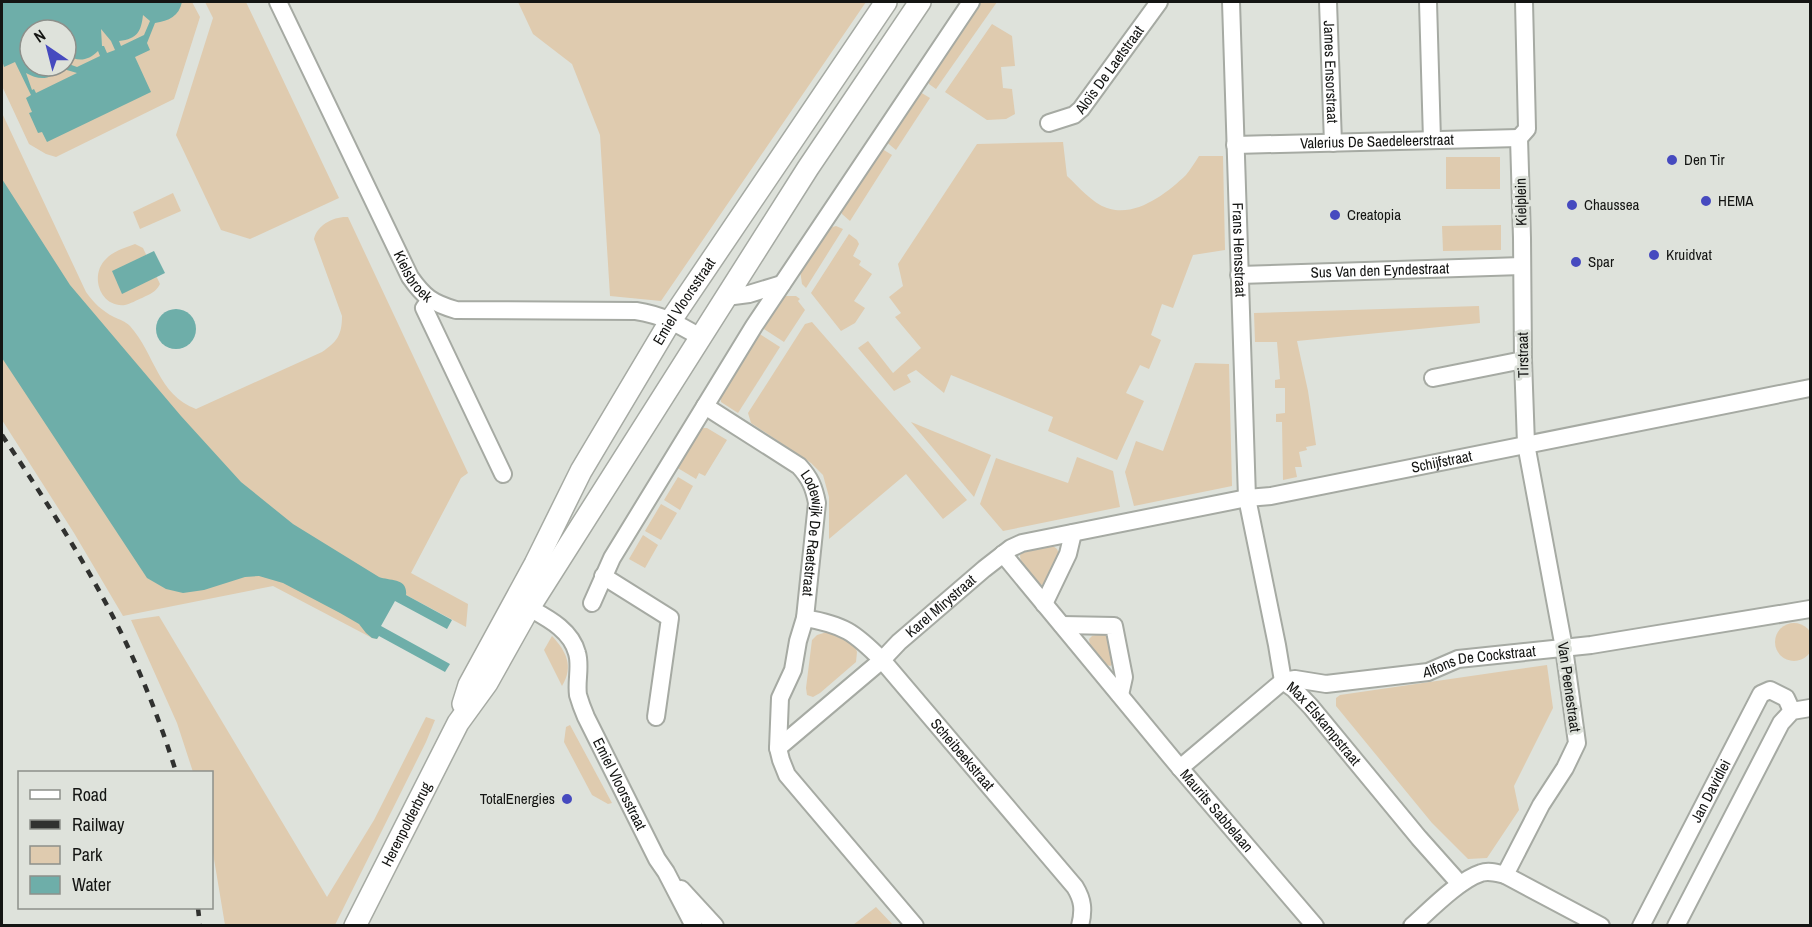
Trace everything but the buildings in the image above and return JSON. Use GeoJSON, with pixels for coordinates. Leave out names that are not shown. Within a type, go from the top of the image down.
{"type":"FeatureCollection","features":[{"type":"Feature","properties":{"kind":"street","name":"Kielsbroek"},"geometry":{"type":"LineString","coordinates":[[278,2],[410,277],[430,300],[456,310],[636,311],[671,320],[700,337]]}},
{"type":"Feature","properties":{"kind":"street","name":"Emiel Vloorsstraat"},"geometry":{"type":"LineString","coordinates":[[715,926],[657,859],[586,717],[578,695],[578,654],[574,645],[561,627],[522,604],[581,471],[671,320],[886,2]]}},
{"type":"Feature","properties":{"kind":"street"},"geometry":{"type":"LineString","coordinates":[[522,604],[700,337],[808,168],[920,2]]}},
{"type":"Feature","properties":{"kind":"street"},"geometry":{"type":"LineString","coordinates":[[592,603],[612,558],[705,406],[782,284],[971,2]]}},
{"type":"Feature","properties":{"kind":"street","name":"Aloïs De Laetstraat"},"geometry":{"type":"LineString","coordinates":[[1049,123],[1074,115],[1081,109],[1159,2]]}},
{"type":"Feature","properties":{"kind":"street","name":"Frans Hensstraat"},"geometry":{"type":"LineString","coordinates":[[1231,2],[1246,498]]}},
{"type":"Feature","properties":{"kind":"street","name":"James Ensorstraat"},"geometry":{"type":"LineString","coordinates":[[1328,2],[1333,143]]}},
{"type":"Feature","properties":{"kind":"street"},"geometry":{"type":"LineString","coordinates":[[1428,2],[1432,140]]}},
{"type":"Feature","properties":{"kind":"street","name":"Kielplein"},"geometry":{"type":"LineString","coordinates":[[1522,266],[1519,138],[1527,129],[1524,2]]}},
{"type":"Feature","properties":{"kind":"street","name":"Valerius De Saedeleerstraat"},"geometry":{"type":"LineString","coordinates":[[1235,145],[1519,138]]}},
{"type":"Feature","properties":{"kind":"street","name":"Sus Van den Eyndestraat"},"geometry":{"type":"LineString","coordinates":[[1239,275],[1522,266]]}},
{"type":"Feature","properties":{"kind":"street","name":"Tirstraat"},"geometry":{"type":"LineString","coordinates":[[1522,266],[1526,444]]}},
{"type":"Feature","properties":{"kind":"street"},"geometry":{"type":"LineString","coordinates":[[726,297],[749,294],[782,284]]}},
{"type":"Feature","properties":{"kind":"street"},"geometry":{"type":"LineString","coordinates":[[430,300],[424,308],[503,474]]}},
{"type":"Feature","properties":{"kind":"street"},"geometry":{"type":"LineString","coordinates":[[1433,378],[1523,360]]}},
{"type":"Feature","properties":{"kind":"street","name":"Schijfstraat"},"geometry":{"type":"LineString","coordinates":[[1003,554],[1022,543],[1246,498],[1271,496],[1810,388]]}},
{"type":"Feature","properties":{"kind":"street","name":"Lodewijk De Raetstraat"},"geometry":{"type":"LineString","coordinates":[[705,406],[799,466],[808,475],[814,488],[817,503],[805,618],[793,670],[780,698],[778,748],[787,775],[915,926]]}},
{"type":"Feature","properties":{"kind":"street","name":"Van Peenestraat"},"geometry":{"type":"LineString","coordinates":[[1504,875],[1577,743],[1564,648],[1526,444]]}},
{"type":"Feature","properties":{"kind":"street","name":"Max Elskampstraat"},"geometry":{"type":"LineString","coordinates":[[1246,498],[1283,681],[1311,707],[1460,884]]}},
{"type":"Feature","properties":{"kind":"street"},"geometry":{"type":"LineString","coordinates":[[1044,604],[1068,554],[1073,533]]}},
{"type":"Feature","properties":{"kind":"street","name":"Maurits Sabbelaan"},"geometry":{"type":"LineString","coordinates":[[1003,554],[1180,768],[1315,926]]}},
{"type":"Feature","properties":{"kind":"street","name":"Karel Mirystraat"},"geometry":{"type":"LineString","coordinates":[[882,660],[899,642],[1003,554]]}},
{"type":"Feature","properties":{"kind":"street"},"geometry":{"type":"LineString","coordinates":[[603,576],[670,618],[657,717]]}},
{"type":"Feature","properties":{"kind":"street","name":"Herenpolderbrug"},"geometry":{"type":"LineString","coordinates":[[355,926],[458,723],[487,683],[522,604]]}},
{"type":"Feature","properties":{"kind":"street","name":"Alfons De Cockstraat"},"geometry":{"type":"LineString","coordinates":[[1283,681],[1295,678],[1326,684],[1428,672],[1458,659],[1603,643],[1810,609]]}},
{"type":"Feature","properties":{"kind":"street","name":"Scheibeekstraat"},"geometry":{"type":"LineString","coordinates":[[805,618],[831,622],[849,631],[864,641],[882,660],[1075,886],[1081,896],[1082,919]]}},
{"type":"Feature","properties":{"kind":"street"},"geometry":{"type":"LineString","coordinates":[[1062,626],[1114,626],[1124,677],[1120,695]]}},
{"type":"Feature","properties":{"kind":"street"},"geometry":{"type":"LineString","coordinates":[[778,748],[882,660]]}},
{"type":"Feature","properties":{"kind":"street"},"geometry":{"type":"LineString","coordinates":[[1180,768],[1283,681]]}},
{"type":"Feature","properties":{"kind":"street"},"geometry":{"type":"LineString","coordinates":[[1311,707],[1314,696],[1326,684]]}},
{"type":"Feature","properties":{"kind":"street","name":"Jan Davidlei"},"geometry":{"type":"LineString","coordinates":[[1641,926],[1761,694],[1770,690],[1786,698],[1792,711],[1781,723],[1676,926]]}},
{"type":"Feature","properties":{"kind":"street"},"geometry":{"type":"LineString","coordinates":[[1792,711],[1810,708]]}},
{"type":"Feature","properties":{"kind":"street"},"geometry":{"type":"LineString","coordinates":[[1412,926],[1460,884],[1481,873],[1492,871],[1504,875],[1601,926]]}},
{"type":"Feature","properties":{"kind":"street","name":"Emiel Vloorsstraat"},"geometry":{"type":"LineString","coordinates":[[666,872],[680,903],[694,926]]}},
{"type":"Feature","properties":{"kind":"green space"},"geometry":{"type":"Polygon","coordinates":[[[2,2],[192,2],[200,17],[174,99],[56,157],[29,144],[2,86],[2,2]]]}},
{"type":"Feature","properties":{"kind":"green space"},"geometry":{"type":"Polygon","coordinates":[[[205,2],[246,2],[339,198],[250,239],[221,230],[176,135],[213,18],[205,2]]]}},
{"type":"Feature","properties":{"kind":"green space"},"geometry":{"type":"Polygon","coordinates":[[[518,2],[866,2],[661,301],[610,296],[600,135],[572,64],[533,34],[518,2]]]}},
{"type":"Feature","properties":{"kind":"green space"},"geometry":{"type":"Polygon","coordinates":[[[978,2],[997,2],[936,89],[929,84],[928,78],[978,2]]]}},
{"type":"Feature","properties":{"kind":"green space"},"geometry":{"type":"Polygon","coordinates":[[[992,24],[1012,36],[1015,66],[1001,67],[1003,88],[1012,89],[1015,114],[1006,119],[987,120],[945,92],[992,24]]]}},
{"type":"Feature","properties":{"kind":"green space"},"geometry":{"type":"Polygon","coordinates":[[[920,92],[930,98],[896,150],[884,140],[920,92]]]}},
{"type":"Feature","properties":{"kind":"green space"},"geometry":{"type":"Polygon","coordinates":[[[2,113],[86,292],[102,309],[130,326],[146,349],[165,384],[183,403],[196,409],[322,352],[335,341],[340,333],[342,316],[314,239],[327,222],[348,217],[468,473],[461,478],[411,573],[468,604],[466,627],[262,513],[2,229],[2,113]]]}},
{"type":"Feature","properties":{"kind":"green space"},"geometry":{"type":"Polygon","coordinates":[[[1063,142],[1067,176],[1096,202],[1107,208],[1118,210],[1140,207],[1160,196],[1186,175],[1199,156],[1223,156],[1225,250],[1193,255],[1173,308],[1162,304],[1151,335],[1161,340],[1149,369],[1140,365],[1126,393],[1144,401],[1117,460],[1048,431],[1053,417],[951,375],[944,393],[916,370],[907,375],[911,382],[894,391],[858,348],[868,341],[893,373],[921,348],[895,317],[901,313],[889,297],[903,286],[898,264],[977,144],[1063,142]]]}},
{"type":"Feature","properties":{"kind":"green space"},"geometry":{"type":"Polygon","coordinates":[[[879,147],[892,155],[850,221],[841,210],[879,147]]]}},
{"type":"Feature","properties":{"kind":"green space"},"geometry":{"type":"Polygon","coordinates":[[[1446,157],[1500,157],[1500,189],[1446,189],[1446,157]]]}},
{"type":"Feature","properties":{"kind":"green space"},"geometry":{"type":"Polygon","coordinates":[[[173,193],[181,211],[140,229],[133,212],[173,193]]]}},
{"type":"Feature","properties":{"kind":"green space"},"geometry":{"type":"Polygon","coordinates":[[[1501,225],[1501,250],[1443,251],[1442,226],[1501,225]]]}},
{"type":"Feature","properties":{"kind":"green space"},"geometry":{"type":"Polygon","coordinates":[[[836,226],[843,229],[806,288],[802,284],[800,270],[829,228],[836,226]]]}},
{"type":"Feature","properties":{"kind":"green space"},"geometry":{"type":"Polygon","coordinates":[[[849,234],[859,244],[853,256],[861,261],[859,265],[872,274],[854,301],[865,308],[855,323],[841,331],[811,293],[849,234]]]}},
{"type":"Feature","properties":{"kind":"green space"},"geometry":{"type":"Polygon","coordinates":[[[135,244],[143,248],[160,284],[155,291],[142,298],[125,305],[116,305],[104,296],[100,289],[98,273],[109,256],[135,244]]]}},
{"type":"Feature","properties":{"kind":"green space"},"geometry":{"type":"Polygon","coordinates":[[[785,296],[796,296],[805,310],[784,342],[761,327],[785,296]]]}},
{"type":"Feature","properties":{"kind":"green space"},"geometry":{"type":"Polygon","coordinates":[[[1479,306],[1480,323],[1297,341],[1308,391],[1316,445],[1306,447],[1307,450],[1299,452],[1302,467],[1295,467],[1297,477],[1283,480],[1282,422],[1276,422],[1276,414],[1285,413],[1285,388],[1275,388],[1275,380],[1280,379],[1277,342],[1255,342],[1254,313],[1479,306]]]}},
{"type":"Feature","properties":{"kind":"green space"},"geometry":{"type":"Polygon","coordinates":[[[812,322],[967,500],[943,519],[906,474],[829,539],[829,497],[823,475],[811,463],[751,423],[748,413],[805,324],[812,322]]]}},
{"type":"Feature","properties":{"kind":"green space"},"geometry":{"type":"Polygon","coordinates":[[[2,329],[269,568],[381,626],[377,639],[273,586],[123,616],[74,533],[2,420],[2,329]]]}},
{"type":"Feature","properties":{"kind":"green space"},"geometry":{"type":"Polygon","coordinates":[[[758,333],[780,347],[738,413],[721,402],[720,395],[758,333]]]}},
{"type":"Feature","properties":{"kind":"green space"},"geometry":{"type":"Polygon","coordinates":[[[1195,363],[1229,364],[1232,486],[1134,506],[1125,472],[1136,441],[1163,451],[1195,363]]]}},
{"type":"Feature","properties":{"kind":"green space"},"geometry":{"type":"Polygon","coordinates":[[[911,422],[991,455],[974,497],[911,422]]]}},
{"type":"Feature","properties":{"kind":"green space"},"geometry":{"type":"Polygon","coordinates":[[[703,428],[727,440],[705,476],[699,473],[696,479],[676,467],[703,428]]]}},
{"type":"Feature","properties":{"kind":"green space"},"geometry":{"type":"Polygon","coordinates":[[[1077,457],[1113,471],[1120,507],[1003,531],[980,504],[996,458],[1068,483],[1077,457]]]}},
{"type":"Feature","properties":{"kind":"green space"},"geometry":{"type":"Polygon","coordinates":[[[678,477],[693,486],[680,510],[664,500],[678,477]]]}},
{"type":"Feature","properties":{"kind":"green space"},"geometry":{"type":"Polygon","coordinates":[[[661,504],[677,513],[661,540],[645,531],[661,504]]]}},
{"type":"Feature","properties":{"kind":"green space"},"geometry":{"type":"Polygon","coordinates":[[[643,535],[658,545],[645,568],[629,559],[643,535]]]}},
{"type":"Feature","properties":{"kind":"green space"},"geometry":{"type":"Polygon","coordinates":[[[1053,546],[1059,554],[1048,581],[1042,585],[1027,572],[1020,555],[1023,552],[1053,546]]]}},
{"type":"Feature","properties":{"kind":"green space"},"geometry":{"type":"Polygon","coordinates":[[[159,616],[327,897],[374,820],[426,717],[435,720],[335,925],[225,925],[213,853],[213,771],[193,771],[177,723],[131,620],[159,616]]]}},
{"type":"Feature","properties":{"kind":"green space"},"geometry":{"type":"Polygon","coordinates":[[[1794,623],[1807,629],[1813,642],[1807,655],[1794,661],[1781,655],[1775,642],[1781,629],[1794,623]]]}},
{"type":"Feature","properties":{"kind":"green space"},"geometry":{"type":"Polygon","coordinates":[[[830,631],[855,646],[856,662],[813,697],[807,695],[806,688],[812,640],[817,635],[830,631]]]}},
{"type":"Feature","properties":{"kind":"green space"},"geometry":{"type":"Polygon","coordinates":[[[1100,634],[1110,638],[1114,664],[1110,666],[1090,645],[1089,639],[1100,634]]]}},
{"type":"Feature","properties":{"kind":"green space"},"geometry":{"type":"Polygon","coordinates":[[[552,636],[567,659],[566,679],[562,686],[544,650],[552,636]]]}},
{"type":"Feature","properties":{"kind":"green space"},"geometry":{"type":"Polygon","coordinates":[[[1547,665],[1553,708],[1514,786],[1519,810],[1487,858],[1468,859],[1432,823],[1336,706],[1336,698],[1340,695],[1547,665]]]}},
{"type":"Feature","properties":{"kind":"green space"},"geometry":{"type":"Polygon","coordinates":[[[570,725],[612,803],[608,804],[592,795],[564,742],[566,727],[570,725]]]}},
{"type":"Feature","properties":{"kind":"green space"},"geometry":{"type":"Polygon","coordinates":[[[876,907],[893,925],[853,925],[876,907]]]}},
{"type":"Feature","properties":{"kind":"water"},"geometry":{"type":"Polygon","coordinates":[[[2,2],[182,2],[173,17],[155,23],[147,43],[150,50],[135,57],[151,92],[47,142],[42,132],[38,133],[29,113],[32,112],[26,98],[31,95],[23,78],[28,78],[32,90],[34,89],[36,93],[67,78],[78,78],[78,67],[100,56],[98,51],[90,57],[78,59],[78,18],[18,18],[18,68],[15,62],[4,67],[2,60],[2,2]],[[143,15],[140,30],[134,36],[119,41],[121,46],[144,35],[150,21],[143,15]],[[101,29],[102,46],[107,53],[115,50],[111,41],[101,29]]]}},
{"type":"Feature","properties":{"kind":"water"},"geometry":{"type":"Polygon","coordinates":[[[2,179],[70,285],[181,416],[241,482],[293,524],[379,577],[401,583],[406,590],[406,595],[452,620],[447,629],[395,601],[381,626],[450,664],[445,672],[379,636],[377,639],[372,638],[359,624],[283,583],[259,576],[245,577],[204,590],[183,593],[166,589],[147,578],[2,358],[2,179]]]}},
{"type":"Feature","properties":{"kind":"water"},"geometry":{"type":"Polygon","coordinates":[[[154,251],[165,273],[122,294],[112,271],[154,251]]]}},
{"type":"Feature","properties":{"kind":"water"},"geometry":{"type":"Polygon","coordinates":[[[176,309],[190,315],[196,329],[190,343],[176,349],[162,343],[156,329],[162,315],[176,309]]]}},
{"type":"Feature","properties":{"kind":"railway"},"geometry":{"type":"LineString","coordinates":[[2,435],[72,544],[110,611],[147,690],[176,771]]}},
{"type":"Feature","properties":{"kind":"railway"},"geometry":{"type":"LineString","coordinates":[[198,909],[200,926]]}},
{"type":"Feature","properties":{"kind":"place","name":"Den Tir"},"geometry":{"type":"Point","coordinates":[1672,160]}},
{"type":"Feature","properties":{"kind":"place","name":"HEMA"},"geometry":{"type":"Point","coordinates":[1706,201]}},
{"type":"Feature","properties":{"kind":"place","name":"Chaussea"},"geometry":{"type":"Point","coordinates":[1572,205]}},
{"type":"Feature","properties":{"kind":"place","name":"Creatopia"},"geometry":{"type":"Point","coordinates":[1335,215]}},
{"type":"Feature","properties":{"kind":"place","name":"Kruidvat"},"geometry":{"type":"Point","coordinates":[1654,255]}},
{"type":"Feature","properties":{"kind":"place","name":"Spar"},"geometry":{"type":"Point","coordinates":[1576,262]}},
{"type":"Feature","properties":{"kind":"place","name":"TotalEnergies"},"geometry":{"type":"Point","coordinates":[567,799]}}]}
